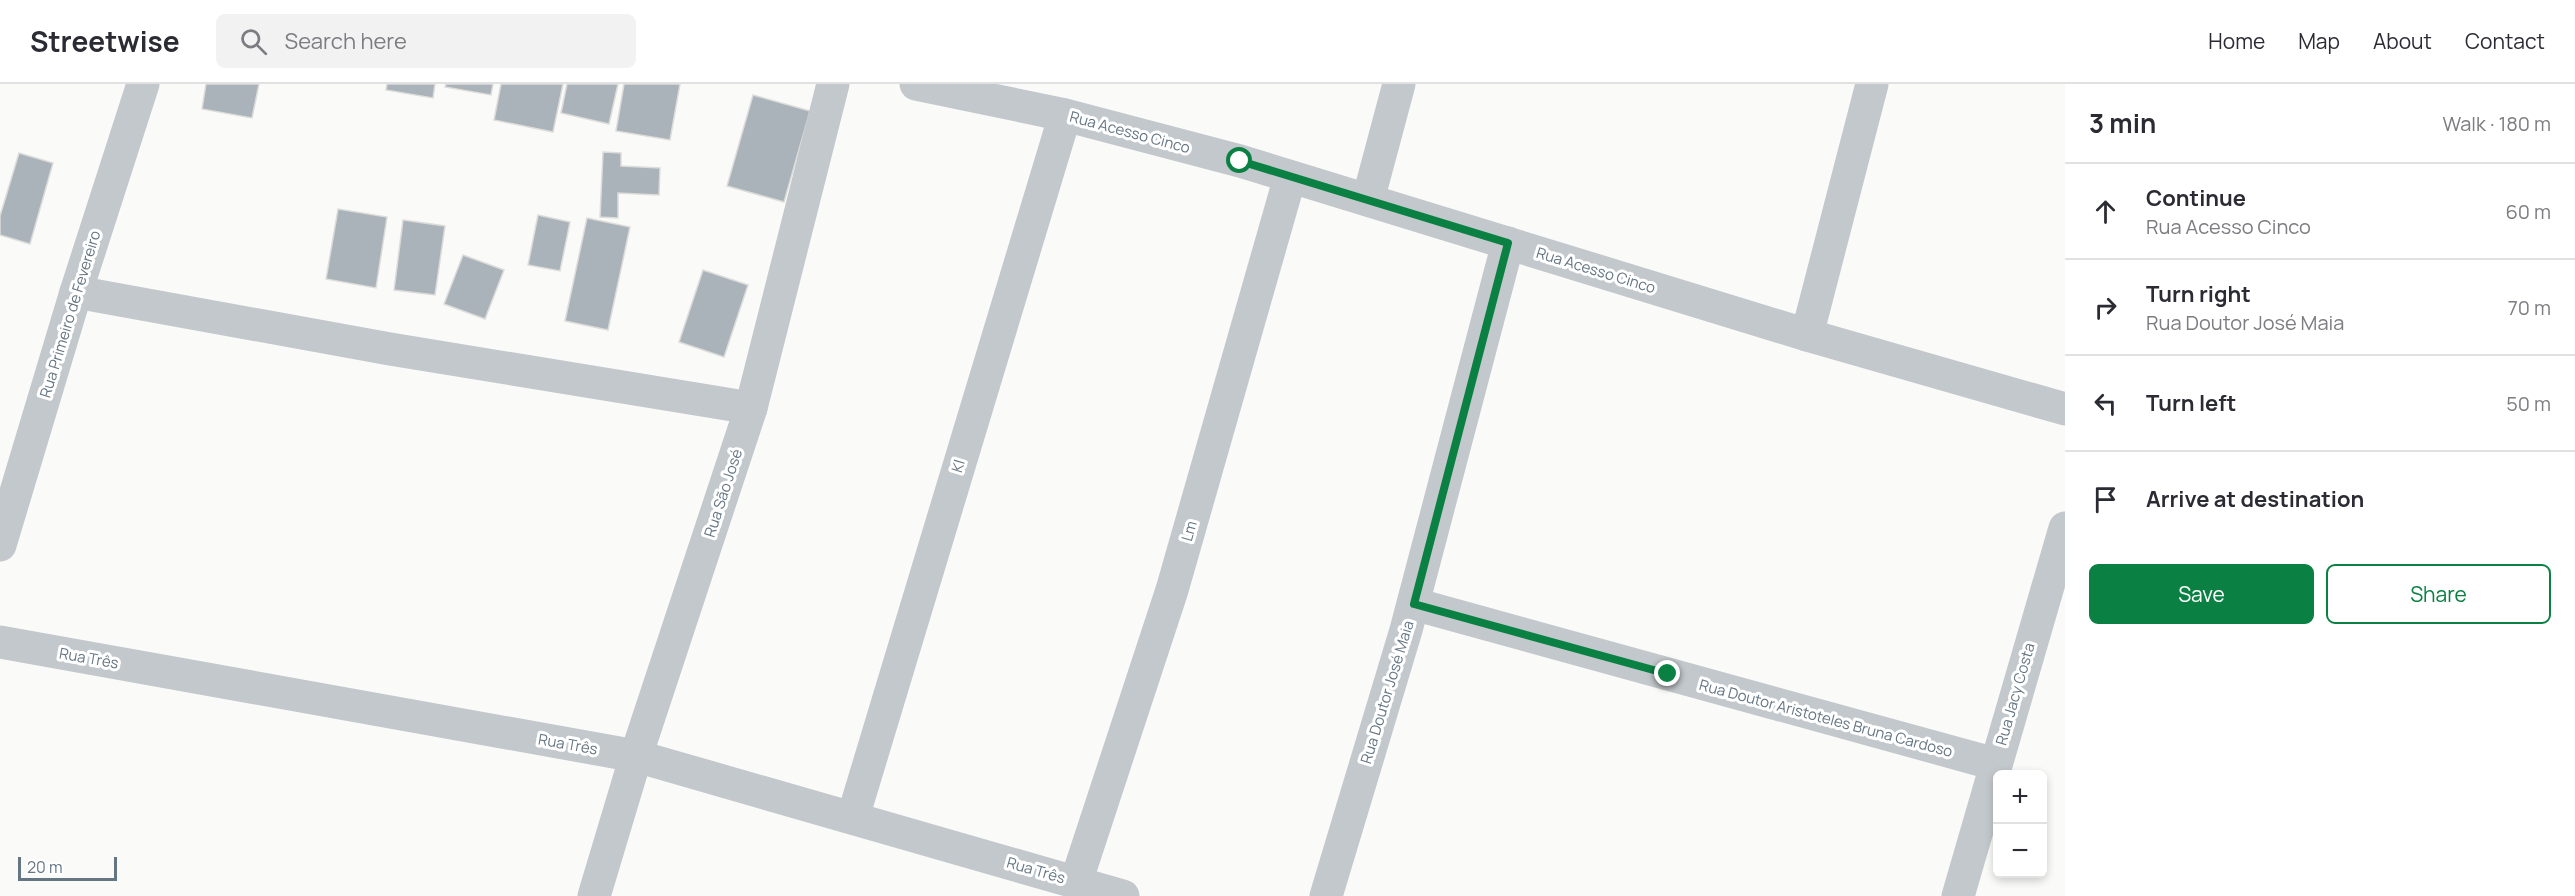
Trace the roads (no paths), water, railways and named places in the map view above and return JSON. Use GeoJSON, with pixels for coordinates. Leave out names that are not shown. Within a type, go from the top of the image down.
{"type":"FeatureCollection","features":[{"type":"Feature","properties":{"kind":"street","name":"Rua Primeiro de Fevereiro"},"geometry":{"type":"LineString","coordinates":[[0,545],[76,292],[143,84]]}},
{"type":"Feature","properties":{"kind":"street","name":"Rua São José"},"geometry":{"type":"LineString","coordinates":[[594,896],[636,756],[751,408],[833,84]]}},
{"type":"Feature","properties":{"kind":"street","name":"Rua Acesso Cinco"},"geometry":{"type":"LineString","coordinates":[[915,84],[1065,115],[1290,177],[1807,335],[2065,409]]}},
{"type":"Feature","properties":{"kind":"street"},"geometry":{"type":"LineString","coordinates":[[1368,200],[1399,84]]}},
{"type":"Feature","properties":{"kind":"street"},"geometry":{"type":"LineString","coordinates":[[1807,335],[1872,84]]}},
{"type":"Feature","properties":{"kind":"street","name":"Kl"},"geometry":{"type":"LineString","coordinates":[[853,817],[1065,115]]}},
{"type":"Feature","properties":{"kind":"street","name":"Lm"},"geometry":{"type":"LineString","coordinates":[[1076,882],[1172,590],[1290,177]]}},
{"type":"Feature","properties":{"kind":"street","name":"Rua Doutor José Maia"},"geometry":{"type":"LineString","coordinates":[[1326,896],[1414,604],[1508,243]]}},
{"type":"Feature","properties":{"kind":"street"},"geometry":{"type":"LineString","coordinates":[[76,292],[390,349],[751,408]]}},
{"type":"Feature","properties":{"kind":"street","name":"Rua Jacy Costa"},"geometry":{"type":"LineString","coordinates":[[1958,896],[2065,528]]}},
{"type":"Feature","properties":{"kind":"street","name":"Rua Doutor Aristoteles Bruna Cardoso"},"geometry":{"type":"LineString","coordinates":[[1414,604],[1995,764]]}},
{"type":"Feature","properties":{"kind":"street","name":"Rua Três"},"geometry":{"type":"LineString","coordinates":[[0,642],[636,756],[1124,896]]}}]}
